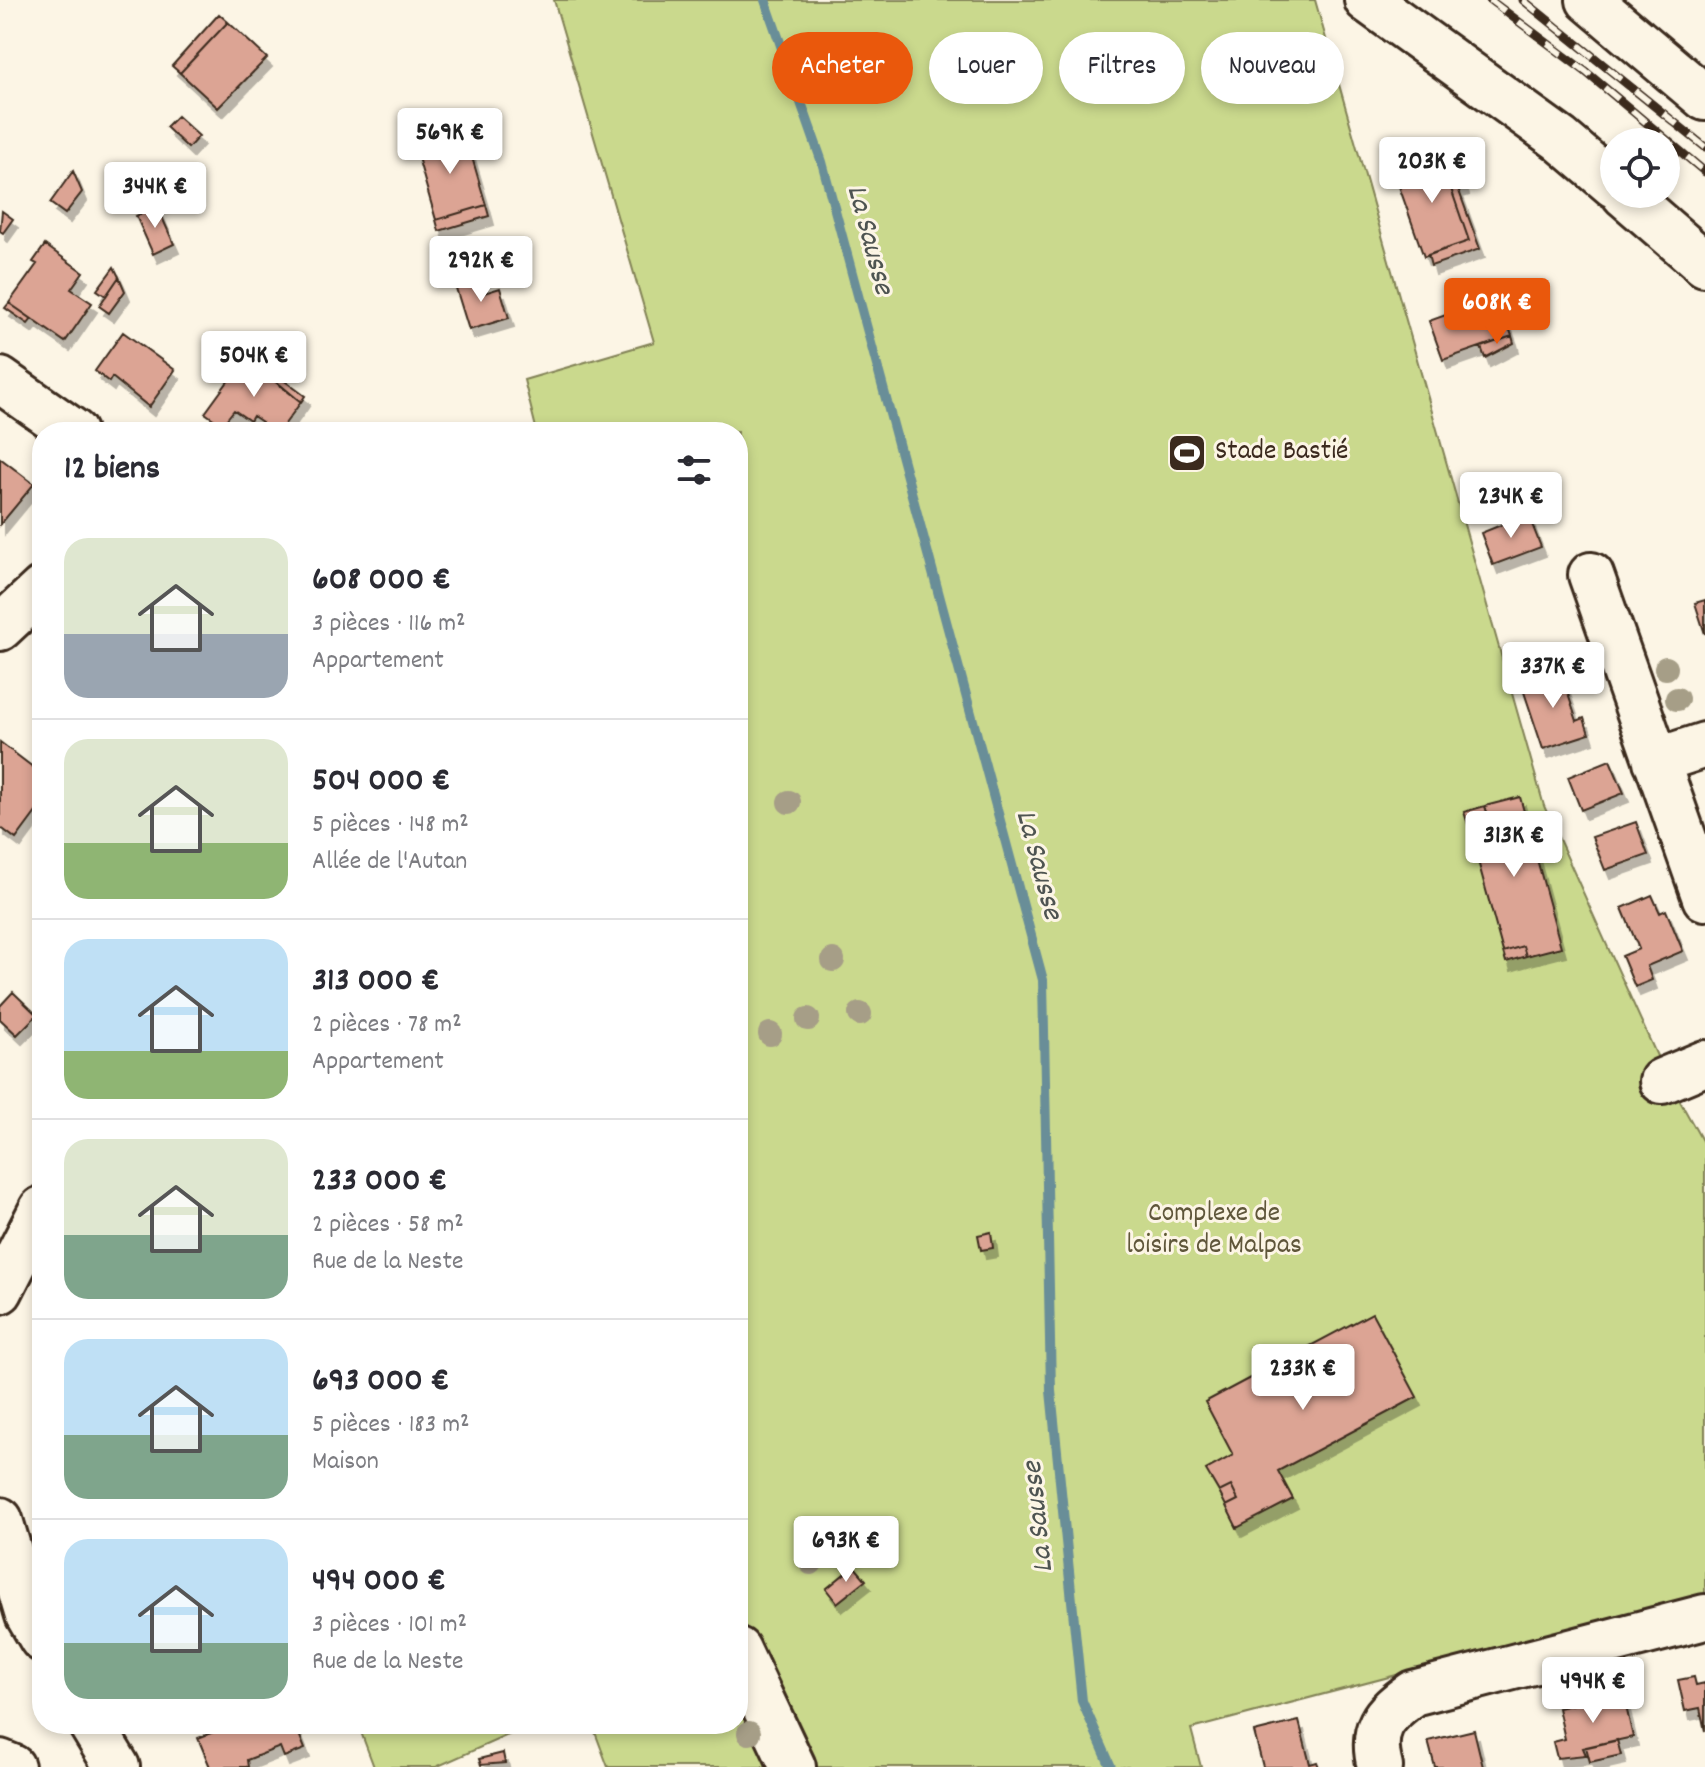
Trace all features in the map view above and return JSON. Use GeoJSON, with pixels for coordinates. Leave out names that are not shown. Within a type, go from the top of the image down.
{"type":"FeatureCollection","features":[{"type":"Feature","properties":{"kind":"street"},"geometry":{"type":"LineString","coordinates":[[1367,0],[1560,139],[1600,173]]}},
{"type":"Feature","properties":{"kind":"street"},"geometry":{"type":"LineString","coordinates":[[1589,0],[1705,98]]}},
{"type":"Feature","properties":{"kind":"street"},"geometry":{"type":"LineString","coordinates":[[1640,208],[1705,264]]}},
{"type":"Feature","properties":{"kind":"street"},"geometry":{"type":"LineString","coordinates":[[0,380],[60,422]]}},
{"type":"Feature","properties":{"kind":"street"},"geometry":{"type":"LineString","coordinates":[[1591,575],[1705,898]]}},
{"type":"Feature","properties":{"kind":"street"},"geometry":{"type":"LineString","coordinates":[[0,628],[32,598]]}},
{"type":"Feature","properties":{"kind":"street"},"geometry":{"type":"LineString","coordinates":[[1656,761],[1705,745]]}},
{"type":"Feature","properties":{"kind":"street"},"geometry":{"type":"LineString","coordinates":[[1662,1081],[1705,1063]]}},
{"type":"Feature","properties":{"kind":"street"},"geometry":{"type":"LineString","coordinates":[[0,1291],[32,1229]]}},
{"type":"Feature","properties":{"kind":"street"},"geometry":{"type":"LineString","coordinates":[[0,1520],[32,1622]]}},
{"type":"Feature","properties":{"kind":"street"},"geometry":{"type":"LineString","coordinates":[[1380,1767],[1376,1752],[1380,1723],[1393,1707],[1413,1693],[1705,1617]]}},
{"type":"Feature","properties":{"kind":"street"},"geometry":{"type":"LineString","coordinates":[[748,1671],[793,1767]]}},
{"type":"Feature","properties":{"kind":"street"},"geometry":{"type":"LineString","coordinates":[[97,1734],[117,1767]]}},
{"type":"Feature","properties":{"kind":"street"},"geometry":{"type":"LineString","coordinates":[[0,1762],[12,1767]]}},
{"type":"Feature","properties":{"kind":"green space","name":"Complexe de loisirs de Malpas"},"geometry":{"type":"Polygon","coordinates":[[[554,0],[1315,0],[1324,32],[1201,32],[1201,104],[1344,102],[1544,806],[1666,1076],[1705,1146],[1705,1594],[1191,1729],[1201,1767],[608,1767],[596,1734],[748,1734],[748,422],[534,422],[524,380],[654,342],[554,0]]]}},
{"type":"Feature","properties":{"kind":"green space"},"geometry":{"type":"Polygon","coordinates":[[[362,1734],[510,1734],[436,1767],[374,1767],[362,1734]]]}},
{"type":"Feature","properties":{"kind":"building"},"geometry":{"type":"Polygon","coordinates":[[[219,14],[228,22],[180,73],[172,66],[219,14]]]}},
{"type":"Feature","properties":{"kind":"building"},"geometry":{"type":"Polygon","coordinates":[[[228,22],[267,58],[218,108],[180,73],[228,22]]]}},
{"type":"Feature","properties":{"kind":"building"},"geometry":{"type":"Polygon","coordinates":[[[177,116],[199,136],[188,148],[166,127],[177,116]]]}},
{"type":"Feature","properties":{"kind":"building"},"geometry":{"type":"Polygon","coordinates":[[[465,133],[486,205],[436,220],[415,147],[465,133]]]}},
{"type":"Feature","properties":{"kind":"building"},"geometry":{"type":"Polygon","coordinates":[[[1452,152],[1464,186],[1458,188],[1480,249],[1431,266],[1428,255],[1469,241],[1447,177],[1452,176],[1444,154],[1452,152]]]}},
{"type":"Feature","properties":{"kind":"building"},"geometry":{"type":"Polygon","coordinates":[[[1444,154],[1452,176],[1447,177],[1469,241],[1424,257],[1394,172],[1444,154]]]}},
{"type":"Feature","properties":{"kind":"building"},"geometry":{"type":"Polygon","coordinates":[[[73,171],[82,192],[65,214],[50,203],[73,171]]]}},
{"type":"Feature","properties":{"kind":"building"},"geometry":{"type":"Polygon","coordinates":[[[486,205],[489,216],[439,231],[436,220],[486,205]]]}},
{"type":"Feature","properties":{"kind":"building"},"geometry":{"type":"Polygon","coordinates":[[[157,206],[174,244],[153,254],[136,216],[157,206]]]}},
{"type":"Feature","properties":{"kind":"building"},"geometry":{"type":"Polygon","coordinates":[[[2,211],[13,219],[3,233],[0,231],[2,211]]]}},
{"type":"Feature","properties":{"kind":"building"},"geometry":{"type":"Polygon","coordinates":[[[45,245],[83,272],[71,289],[92,303],[65,342],[9,303],[37,264],[33,262],[45,245]]]}},
{"type":"Feature","properties":{"kind":"building"},"geometry":{"type":"Polygon","coordinates":[[[114,267],[119,277],[106,296],[97,290],[114,267]]]}},
{"type":"Feature","properties":{"kind":"building"},"geometry":{"type":"Polygon","coordinates":[[[119,277],[125,291],[109,313],[99,306],[119,277]]]}},
{"type":"Feature","properties":{"kind":"building"},"geometry":{"type":"Polygon","coordinates":[[[480,277],[484,293],[500,288],[509,318],[469,330],[455,285],[480,277]]]}},
{"type":"Feature","properties":{"kind":"building"},"geometry":{"type":"Polygon","coordinates":[[[1498,296],[1512,336],[1443,360],[1429,321],[1498,296]]]}},
{"type":"Feature","properties":{"kind":"building"},"geometry":{"type":"Polygon","coordinates":[[[9,303],[32,319],[28,324],[5,308],[9,303]]]}},
{"type":"Feature","properties":{"kind":"building"},"geometry":{"type":"Polygon","coordinates":[[[123,332],[175,370],[149,407],[112,377],[109,382],[95,371],[123,332]]]}},
{"type":"Feature","properties":{"kind":"building"},"geometry":{"type":"Polygon","coordinates":[[[1512,336],[1514,343],[1485,358],[1481,347],[1512,336]]]}},
{"type":"Feature","properties":{"kind":"building"},"geometry":{"type":"Polygon","coordinates":[[[245,358],[301,402],[286,422],[262,422],[253,416],[250,421],[234,410],[224,422],[218,422],[205,413],[245,358]]]}},
{"type":"Feature","properties":{"kind":"building"},"geometry":{"type":"Polygon","coordinates":[[[274,373],[305,396],[301,402],[271,377],[274,373]]]}},
{"type":"Feature","properties":{"kind":"building"},"geometry":{"type":"Polygon","coordinates":[[[0,458],[32,482],[32,486],[0,525],[0,458]]]}},
{"type":"Feature","properties":{"kind":"building"},"geometry":{"type":"Polygon","coordinates":[[[1528,514],[1541,547],[1493,565],[1481,533],[1528,514]]]}},
{"type":"Feature","properties":{"kind":"building"},"geometry":{"type":"Polygon","coordinates":[[[1705,600],[1705,634],[1695,603],[1705,600]]]}},
{"type":"Feature","properties":{"kind":"building"},"geometry":{"type":"Polygon","coordinates":[[[1560,670],[1577,721],[1584,718],[1589,734],[1543,749],[1521,683],[1560,670]]]}},
{"type":"Feature","properties":{"kind":"building"},"geometry":{"type":"Polygon","coordinates":[[[0,742],[32,766],[32,817],[16,839],[0,827],[0,742]]]}},
{"type":"Feature","properties":{"kind":"building"},"geometry":{"type":"Polygon","coordinates":[[[1610,760],[1624,793],[1581,810],[1568,777],[1610,760]]]}},
{"type":"Feature","properties":{"kind":"building"},"geometry":{"type":"Polygon","coordinates":[[[1520,797],[1561,947],[1526,956],[1523,946],[1503,952],[1467,821],[1488,816],[1485,806],[1520,797]]]}},
{"type":"Feature","properties":{"kind":"building"},"geometry":{"type":"Polygon","coordinates":[[[1485,806],[1488,816],[1467,821],[1464,812],[1485,806]]]}},
{"type":"Feature","properties":{"kind":"building"},"geometry":{"type":"Polygon","coordinates":[[[1636,822],[1648,855],[1605,870],[1592,837],[1636,822]]]}},
{"type":"Feature","properties":{"kind":"building"},"geometry":{"type":"Polygon","coordinates":[[[1652,895],[1660,913],[1666,910],[1683,951],[1647,966],[1652,980],[1635,987],[1622,956],[1639,949],[1622,908],[1652,895]]]}},
{"type":"Feature","properties":{"kind":"building"},"geometry":{"type":"Polygon","coordinates":[[[1523,946],[1526,956],[1506,962],[1503,952],[1523,946]]]}},
{"type":"Feature","properties":{"kind":"building"},"geometry":{"type":"Polygon","coordinates":[[[13,992],[32,1010],[32,1020],[17,1035],[0,1019],[0,1006],[13,992]]]}},
{"type":"Feature","properties":{"kind":"building"},"geometry":{"type":"Polygon","coordinates":[[[991,1232],[993,1248],[981,1250],[978,1235],[991,1232]]]}},
{"type":"Feature","properties":{"kind":"building"},"geometry":{"type":"Polygon","coordinates":[[[1372,1313],[1417,1397],[1278,1471],[1293,1499],[1237,1528],[1226,1506],[1238,1500],[1231,1486],[1219,1492],[1206,1470],[1233,1455],[1205,1402],[1372,1313]]]}},
{"type":"Feature","properties":{"kind":"building"},"geometry":{"type":"Polygon","coordinates":[[[1231,1486],[1238,1500],[1226,1506],[1219,1492],[1231,1486]]]}},
{"type":"Feature","properties":{"kind":"building"},"geometry":{"type":"Polygon","coordinates":[[[854,1566],[866,1580],[837,1603],[826,1589],[854,1566]]]}},
{"type":"Feature","properties":{"kind":"building"},"geometry":{"type":"Polygon","coordinates":[[[1694,1677],[1696,1685],[1705,1683],[1705,1731],[1700,1708],[1685,1711],[1678,1680],[1694,1677]]]}},
{"type":"Feature","properties":{"kind":"building"},"geometry":{"type":"Polygon","coordinates":[[[1623,1693],[1633,1737],[1583,1748],[1586,1755],[1557,1758],[1553,1742],[1565,1739],[1558,1708],[1623,1693]]]}},
{"type":"Feature","properties":{"kind":"building"},"geometry":{"type":"Polygon","coordinates":[[[1299,1721],[1310,1764],[1317,1762],[1319,1767],[1263,1767],[1254,1732],[1299,1721]]]}},
{"type":"Feature","properties":{"kind":"building"},"geometry":{"type":"Polygon","coordinates":[[[1474,1730],[1483,1767],[1435,1767],[1428,1741],[1474,1730]]]}},
{"type":"Feature","properties":{"kind":"building"},"geometry":{"type":"Polygon","coordinates":[[[208,1734],[299,1734],[305,1749],[284,1757],[280,1747],[247,1760],[248,1767],[210,1767],[198,1738],[208,1734]]]}},
{"type":"Feature","properties":{"kind":"building"},"geometry":{"type":"Polygon","coordinates":[[[1617,1740],[1621,1755],[1590,1762],[1586,1747],[1617,1740]]]}},
{"type":"Feature","properties":{"kind":"building"},"geometry":{"type":"Polygon","coordinates":[[[503,1753],[505,1763],[481,1765],[479,1759],[503,1753]]]}},
{"type":"Feature","properties":{"kind":"waterway","name":"La Sausse"},"geometry":{"type":"LineString","coordinates":[[765,0],[822,162],[1043,980],[1051,1391],[1082,1701],[1111,1767]]}},
{"type":"Feature","properties":{"kind":"railway"},"geometry":{"type":"LineString","coordinates":[[1490,0],[1586,72],[1705,172]]}},
{"type":"Feature","properties":{"kind":"railway"},"geometry":{"type":"LineString","coordinates":[[1523,0],[1705,147]]}},
{"type":"Feature","properties":{"kind":"place","name":"Stade Bastié"},"geometry":{"type":"Point","coordinates":[1187,453]}}]}
